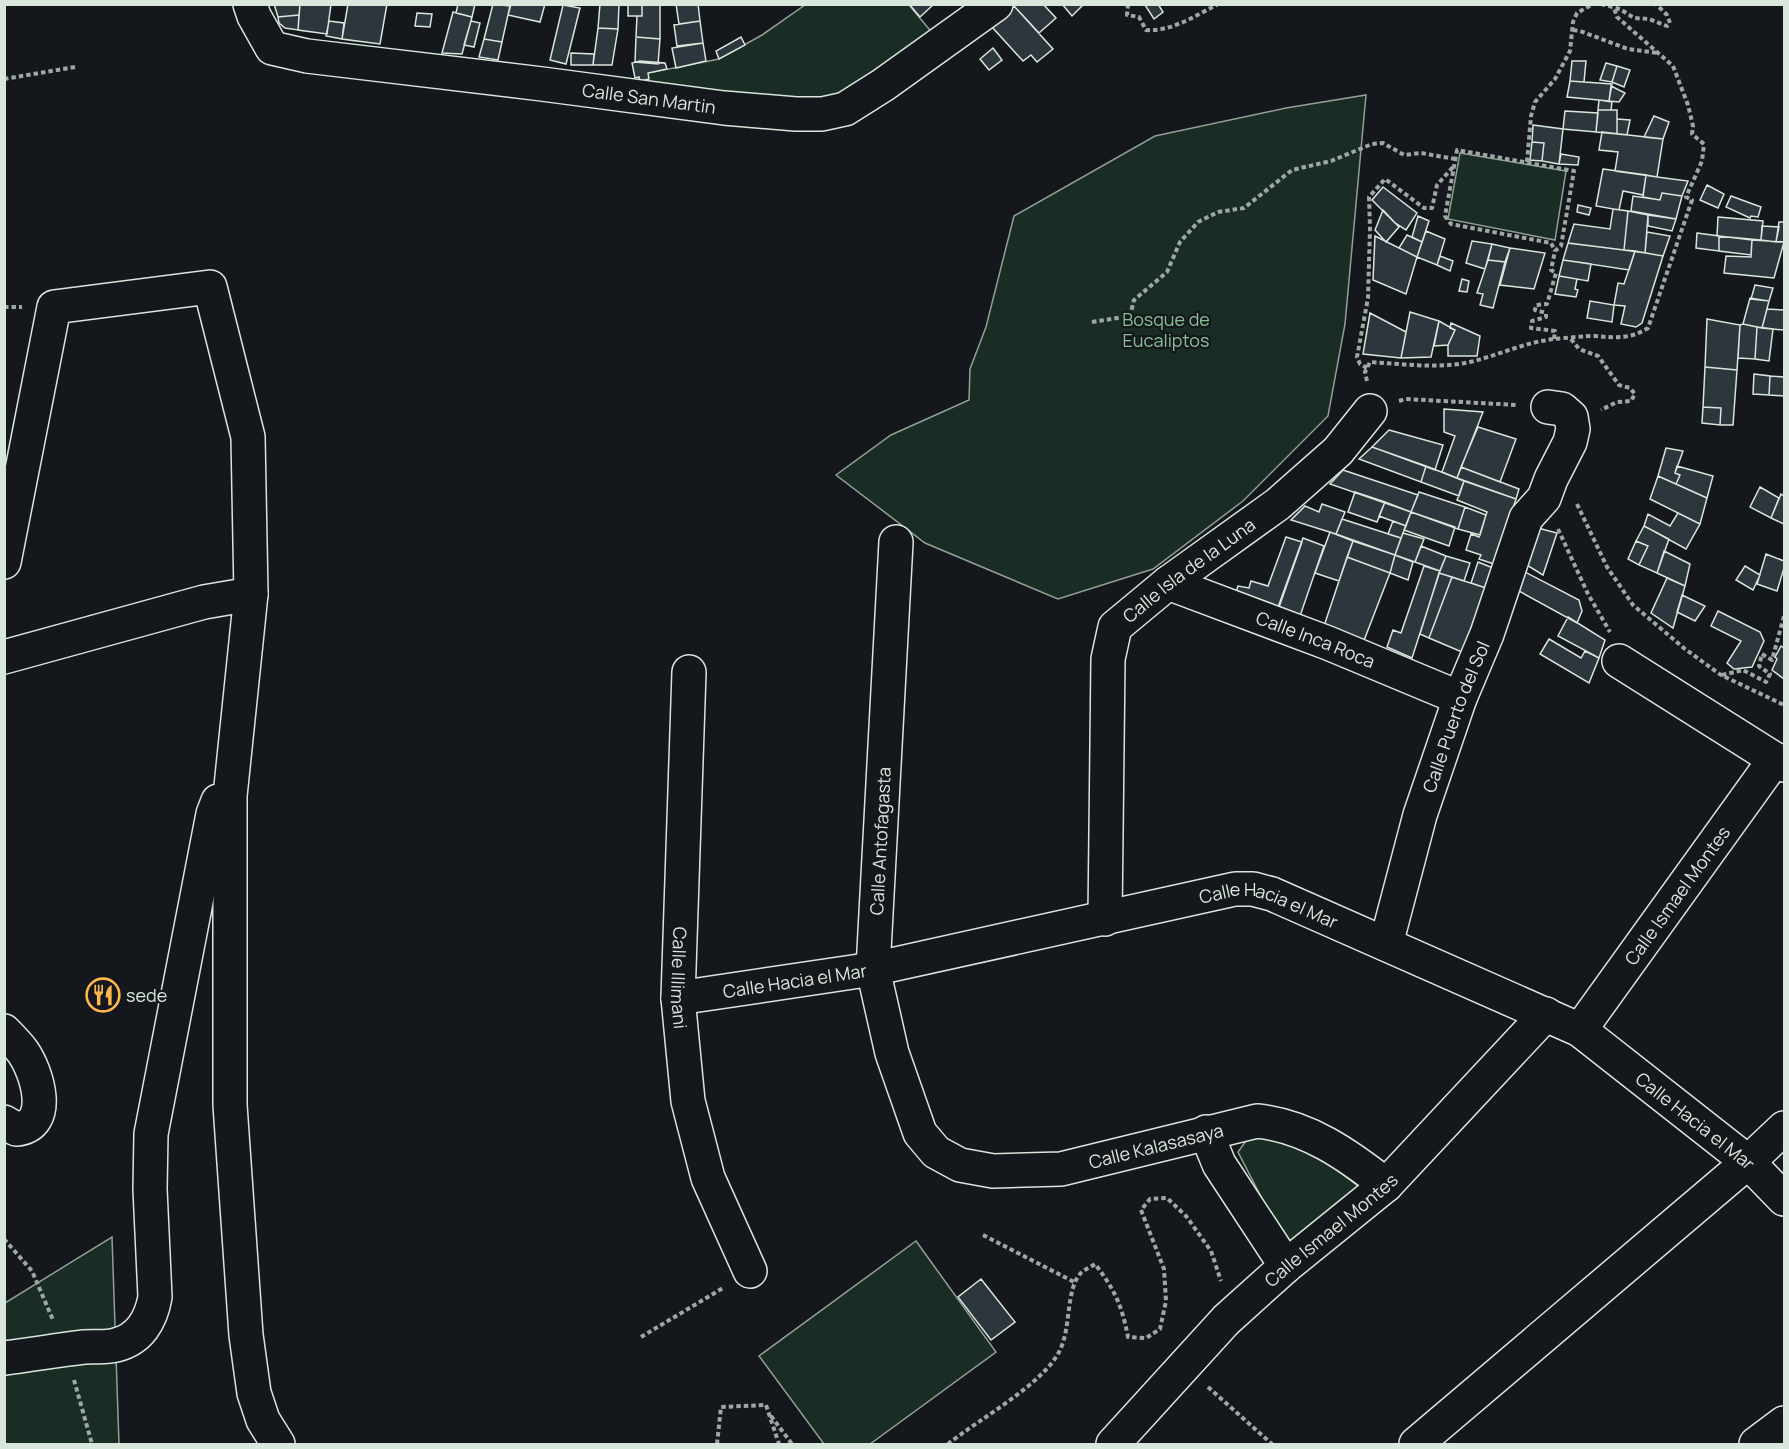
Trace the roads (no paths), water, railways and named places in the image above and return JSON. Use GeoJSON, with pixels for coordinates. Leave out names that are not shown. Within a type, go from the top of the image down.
{"type":"FeatureCollection","features":[{"type":"Feature","properties":{"kind":"street","name":"Calle San Martin"},"geometry":{"type":"LineString","coordinates":[[250,4],[272,48],[307,56],[724,108],[796,114],[822,114],[845,109],[883,85],[996,4]]}},
{"type":"Feature","properties":{"kind":"street"},"geometry":{"type":"LineString","coordinates":[[4,562],[54,307],[210,287],[248,437],[251,594],[230,796],[230,1105],[246,1335],[254,1393],[263,1420],[278,1444]]}},
{"type":"Feature","properties":{"kind":"street","name":"Calle Puerto del Sol"},"geometry":{"type":"LineString","coordinates":[[1386,944],[1420,814],[1460,698],[1487,634],[1526,518],[1560,499],[1551,479],[1570,442],[1573,429],[1571,417],[1562,409],[1548,407]]}},
{"type":"Feature","properties":{"kind":"street","name":"Calle Isla de la Luna"},"geometry":{"type":"LineString","coordinates":[[1105,919],[1108,659],[1115,627],[1168,584],[1278,504],[1338,450],[1370,411]]}},
{"type":"Feature","properties":{"kind":"street","name":"Calle Antofagasta"},"geometry":{"type":"LineString","coordinates":[[896,542],[873,969],[892,1053],[920,1133]]}},
{"type":"Feature","properties":{"kind":"street","name":"Calle Inca Roca"},"geometry":{"type":"LineString","coordinates":[[1168,584],[1328,643],[1460,698]]}},
{"type":"Feature","properties":{"kind":"street"},"geometry":{"type":"LineString","coordinates":[[4,657],[204,602],[251,594]]}},
{"type":"Feature","properties":{"kind":"street"},"geometry":{"type":"LineString","coordinates":[[1619,661],[1780,762]]}},
{"type":"Feature","properties":{"kind":"street","name":"Calle Illimani"},"geometry":{"type":"LineString","coordinates":[[689,672],[678,998],[688,1101],[708,1178],[750,1271]]}},
{"type":"Feature","properties":{"kind":"street","name":"Calle Ismael Montes"},"geometry":{"type":"LineString","coordinates":[[1580,1030],[1780,762]]}},
{"type":"Feature","properties":{"kind":"street"},"geometry":{"type":"LineString","coordinates":[[4,1359],[116,1345],[129,1340],[141,1331],[153,1310],[156,1297],[150,1190],[151,1134],[213,814],[217,802],[224,796],[230,796]]}},
{"type":"Feature","properties":{"kind":"street","name":"Calle Hacia el Mar"},"geometry":{"type":"LineString","coordinates":[[678,998],[873,969],[1235,889],[1253,889],[1272,894],[1580,1030],[1748,1162],[1785,1199]]}},
{"type":"Feature","properties":{"kind":"street","name":"Calle Ismael Montes"},"geometry":{"type":"LineString","coordinates":[[1113,1444],[1226,1320],[1286,1266],[1386,1185],[1546,1014]]}},
{"type":"Feature","properties":{"kind":"street"},"geometry":{"type":"LineString","coordinates":[[4,1031],[24,1052],[35,1076],[39,1091],[39,1106],[37,1117],[26,1127],[16,1129],[4,1122]]}},
{"type":"Feature","properties":{"kind":"street","name":"Calle Kalasasaya"},"geometry":{"type":"LineString","coordinates":[[920,1133],[936,1152],[960,1165],[993,1171],[1060,1169],[1257,1121],[1279,1123],[1311,1136],[1352,1159],[1386,1185]]}},
{"type":"Feature","properties":{"kind":"street"},"geometry":{"type":"LineString","coordinates":[[1416,1444],[1785,1128]]}},
{"type":"Feature","properties":{"kind":"street"},"geometry":{"type":"LineString","coordinates":[[1206,1132],[1219,1164],[1286,1266]]}},
{"type":"Feature","properties":{"kind":"street"},"geometry":{"type":"LineString","coordinates":[[1756,1444],[1785,1423]]}},
{"type":"Feature","properties":{"kind":"place","name":"sede"},"geometry":{"type":"Point","coordinates":[103,995]}},
{"type":"Feature","properties":{"kind":"park label","name":"Bosque de Eucaliptos"},"geometry":{"type":"Point","coordinates":[1166,329]}}]}
